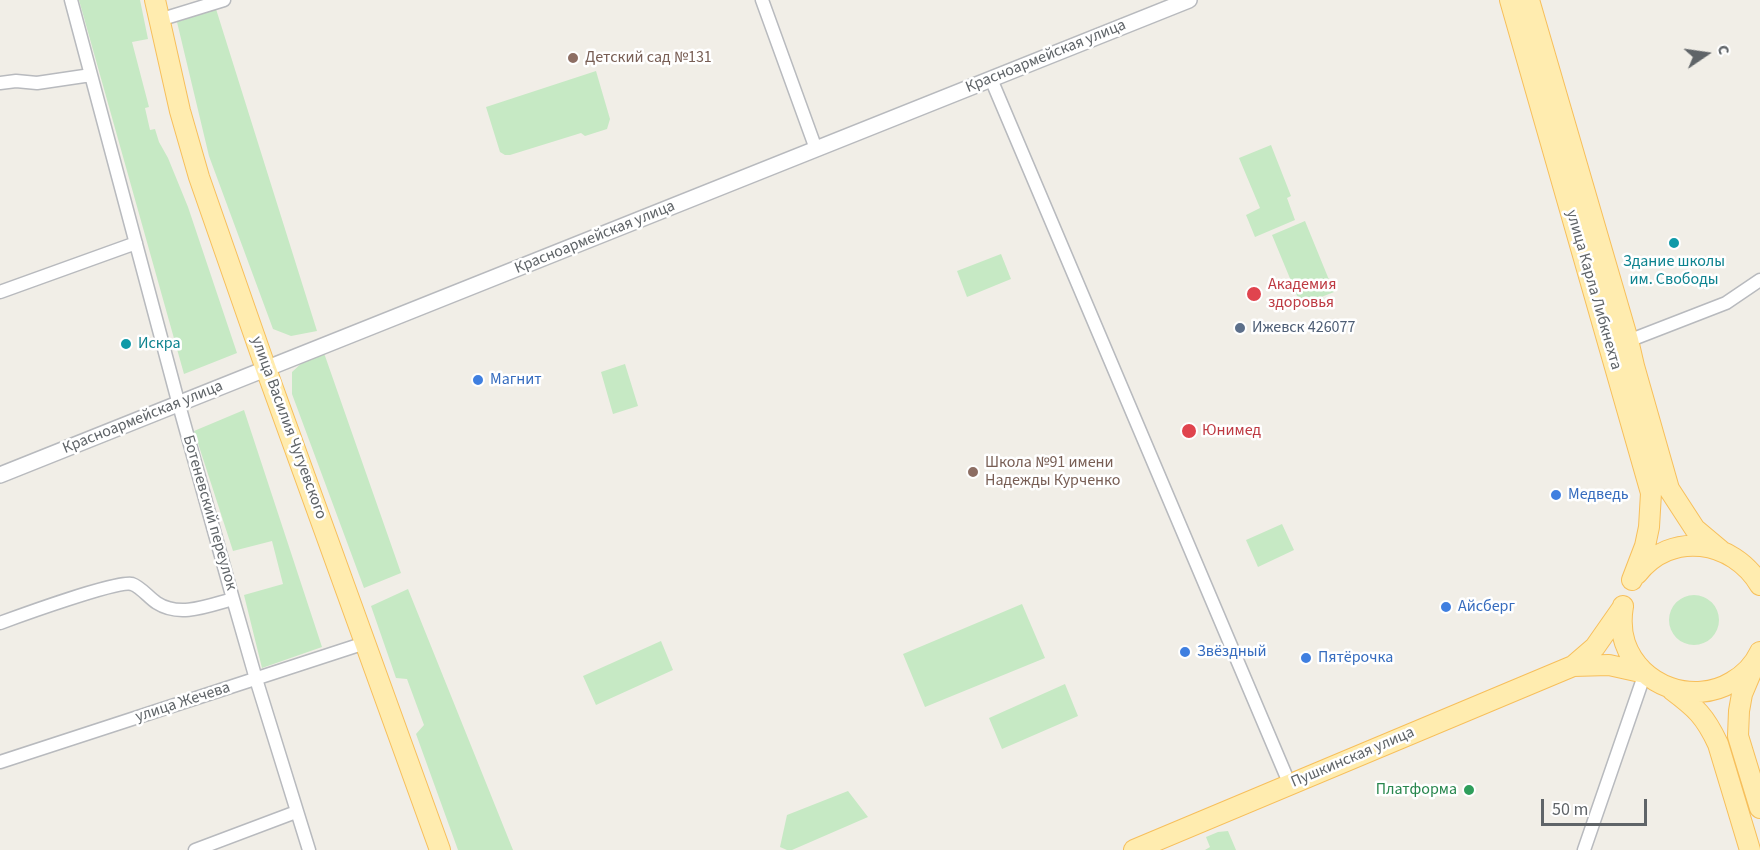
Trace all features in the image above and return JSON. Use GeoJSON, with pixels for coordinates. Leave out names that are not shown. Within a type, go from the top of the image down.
{"type":"FeatureCollection","features":[{"type":"Feature","properties":{"kind":"main road","name":"улица Василия Чугуевского"},"geometry":{"type":"LineString","coordinates":[[154,0],[198,177],[440,850]]}},
{"type":"Feature","properties":{"kind":"main road","name":"улица Карла Либкнехта"},"geometry":{"type":"LineString","coordinates":[[1510,0],[1610,348],[1625,369],[1669,489],[1695,529],[1745,565],[1760,585]]}},
{"type":"Feature","properties":{"kind":"main road","name":"улица Карла Либкнехта"},"geometry":{"type":"LineString","coordinates":[[1530,0],[1629,340],[1625,369],[1651,493],[1649,527],[1645,546],[1623,608]]}},
{"type":"Feature","properties":{"kind":"main road"},"geometry":{"type":"LineString","coordinates":[[1632,580],[1641,569],[1664,552],[1692,546],[1706,546],[1760,563]]}},
{"type":"Feature","properties":{"kind":"main road","name":"Пушкинская улица"},"geometry":{"type":"LineString","coordinates":[[1134,850],[1572,666],[1595,647],[1623,608]]}},
{"type":"Feature","properties":{"kind":"main road"},"geometry":{"type":"LineString","coordinates":[[1623,608],[1625,643],[1635,662],[1656,682],[1670,688],[1698,693],[1726,686],[1749,669],[1759,655]]}},
{"type":"Feature","properties":{"kind":"main road"},"geometry":{"type":"LineString","coordinates":[[1759,655],[1742,694],[1738,736],[1760,808]]}},
{"type":"Feature","properties":{"kind":"main road","name":"Пушкинская улица"},"geometry":{"type":"LineString","coordinates":[[1572,666],[1610,665],[1645,673]]}},
{"type":"Feature","properties":{"kind":"main road"},"geometry":{"type":"LineString","coordinates":[[1670,688],[1702,715],[1712,730],[1750,850]]}},
{"type":"Feature","properties":{"kind":"street","name":"Ботеневский переулок"},"geometry":{"type":"LineString","coordinates":[[71,0],[233,599],[309,850]]}},
{"type":"Feature","properties":{"kind":"street"},"geometry":{"type":"LineString","coordinates":[[159,20],[224,0]]}},
{"type":"Feature","properties":{"kind":"street"},"geometry":{"type":"LineString","coordinates":[[762,0],[816,149]]}},
{"type":"Feature","properties":{"kind":"street","name":"Красноармейская улица"},"geometry":{"type":"LineString","coordinates":[[0,475],[1189,0]]}},
{"type":"Feature","properties":{"kind":"street"},"geometry":{"type":"LineString","coordinates":[[0,83],[16,81],[37,83],[91,75]]}},
{"type":"Feature","properties":{"kind":"street"},"geometry":{"type":"LineString","coordinates":[[991,79],[1290,785]]}},
{"type":"Feature","properties":{"kind":"street"},"geometry":{"type":"LineString","coordinates":[[0,292],[136,243]]}},
{"type":"Feature","properties":{"kind":"street"},"geometry":{"type":"LineString","coordinates":[[1610,348],[1726,303],[1760,280]]}},
{"type":"Feature","properties":{"kind":"street"},"geometry":{"type":"LineString","coordinates":[[0,623],[82,595],[123,584],[132,584],[159,605],[177,609],[189,610],[233,599]]}},
{"type":"Feature","properties":{"kind":"street","name":"улица Жечева"},"geometry":{"type":"LineString","coordinates":[[0,762],[365,643]]}},
{"type":"Feature","properties":{"kind":"street"},"geometry":{"type":"LineString","coordinates":[[1584,850],[1645,673]]}},
{"type":"Feature","properties":{"kind":"street"},"geometry":{"type":"LineString","coordinates":[[195,850],[296,812]]}},
{"type":"Feature","properties":{"kind":"green space"},"geometry":{"type":"Polygon","coordinates":[[[79,0],[140,0],[148,39],[132,42],[149,107],[145,108],[150,130],[155,129],[188,207],[237,353],[184,374],[79,0]]]}},
{"type":"Feature","properties":{"kind":"green space"},"geometry":{"type":"Polygon","coordinates":[[[216,9],[317,331],[291,336],[273,329],[209,156],[177,22],[216,9]]]}},
{"type":"Feature","properties":{"kind":"green space"},"geometry":{"type":"Polygon","coordinates":[[[596,71],[610,119],[607,129],[585,136],[581,133],[510,155],[500,152],[486,107],[596,71]]]}},
{"type":"Feature","properties":{"kind":"green space"},"geometry":{"type":"Polygon","coordinates":[[[1271,145],[1291,196],[1287,198],[1295,220],[1255,237],[1246,215],[1260,208],[1239,158],[1271,145]]]}},
{"type":"Feature","properties":{"kind":"green space"},"geometry":{"type":"Polygon","coordinates":[[[1305,221],[1334,292],[1301,305],[1272,235],[1305,221]]]}},
{"type":"Feature","properties":{"kind":"green space"},"geometry":{"type":"Polygon","coordinates":[[[1001,254],[1011,279],[967,297],[957,271],[1001,254]]]}},
{"type":"Feature","properties":{"kind":"green space"},"geometry":{"type":"Polygon","coordinates":[[[324,353],[401,573],[364,588],[292,394],[292,372],[305,360],[324,353]]]}},
{"type":"Feature","properties":{"kind":"green space"},"geometry":{"type":"Polygon","coordinates":[[[625,364],[638,406],[613,414],[601,372],[625,364]]]}},
{"type":"Feature","properties":{"kind":"green space"},"geometry":{"type":"Polygon","coordinates":[[[244,410],[322,647],[262,668],[244,595],[283,584],[272,541],[233,551],[194,431],[244,410]]]}},
{"type":"Feature","properties":{"kind":"green space"},"geometry":{"type":"Polygon","coordinates":[[[1282,524],[1294,550],[1258,567],[1246,540],[1282,524]]]}},
{"type":"Feature","properties":{"kind":"green space"},"geometry":{"type":"Polygon","coordinates":[[[408,589],[513,850],[458,850],[416,734],[424,725],[407,679],[396,678],[371,606],[408,589]]]}},
{"type":"Feature","properties":{"kind":"green space"},"geometry":{"type":"Polygon","coordinates":[[[1689,595],[1699,595],[1712,602],[1719,615],[1719,625],[1712,638],[1699,645],[1689,645],[1680,641],[1673,634],[1669,625],[1669,615],[1673,606],[1680,599],[1689,595]]]}},
{"type":"Feature","properties":{"kind":"green space"},"geometry":{"type":"Polygon","coordinates":[[[1022,604],[1045,658],[925,707],[903,654],[1022,604]]]}},
{"type":"Feature","properties":{"kind":"green space"},"geometry":{"type":"Polygon","coordinates":[[[661,641],[673,670],[596,705],[583,676],[661,641]]]}},
{"type":"Feature","properties":{"kind":"green space"},"geometry":{"type":"Polygon","coordinates":[[[1065,684],[1078,716],[1002,749],[989,718],[1065,684]]]}},
{"type":"Feature","properties":{"kind":"green space"},"geometry":{"type":"Polygon","coordinates":[[[848,791],[868,817],[792,850],[780,847],[787,815],[848,791]]]}},
{"type":"Feature","properties":{"kind":"green space"},"geometry":{"type":"Polygon","coordinates":[[[1228,831],[1236,850],[1205,850],[1210,847],[1206,837],[1228,831]]]}},
{"type":"Feature","properties":{"kind":"place","name":"Детский сад №131"},"geometry":{"type":"Point","coordinates":[573,58]}},
{"type":"Feature","properties":{"kind":"place","name":"Здание школы им. Свободы"},"geometry":{"type":"Point","coordinates":[1674,243]}},
{"type":"Feature","properties":{"kind":"place","name":"Академия здоровья"},"geometry":{"type":"Point","coordinates":[1254,294]}},
{"type":"Feature","properties":{"kind":"place","name":"Ижевск 426077"},"geometry":{"type":"Point","coordinates":[1240,328]}},
{"type":"Feature","properties":{"kind":"place","name":"Искра"},"geometry":{"type":"Point","coordinates":[126,344]}},
{"type":"Feature","properties":{"kind":"place","name":"Магнит"},"geometry":{"type":"Point","coordinates":[478,380]}},
{"type":"Feature","properties":{"kind":"place","name":"Юнимед"},"geometry":{"type":"Point","coordinates":[1189,431]}},
{"type":"Feature","properties":{"kind":"place","name":"Школа №91 имени Надежды Курченко"},"geometry":{"type":"Point","coordinates":[973,472]}},
{"type":"Feature","properties":{"kind":"place","name":"Медведь"},"geometry":{"type":"Point","coordinates":[1556,495]}},
{"type":"Feature","properties":{"kind":"place","name":"Айсберг"},"geometry":{"type":"Point","coordinates":[1446,607]}},
{"type":"Feature","properties":{"kind":"place","name":"Звёздный"},"geometry":{"type":"Point","coordinates":[1185,652]}},
{"type":"Feature","properties":{"kind":"place","name":"Пятёрочка"},"geometry":{"type":"Point","coordinates":[1306,658]}},
{"type":"Feature","properties":{"kind":"place","name":"Платформа"},"geometry":{"type":"Point","coordinates":[1469,790]}}]}
